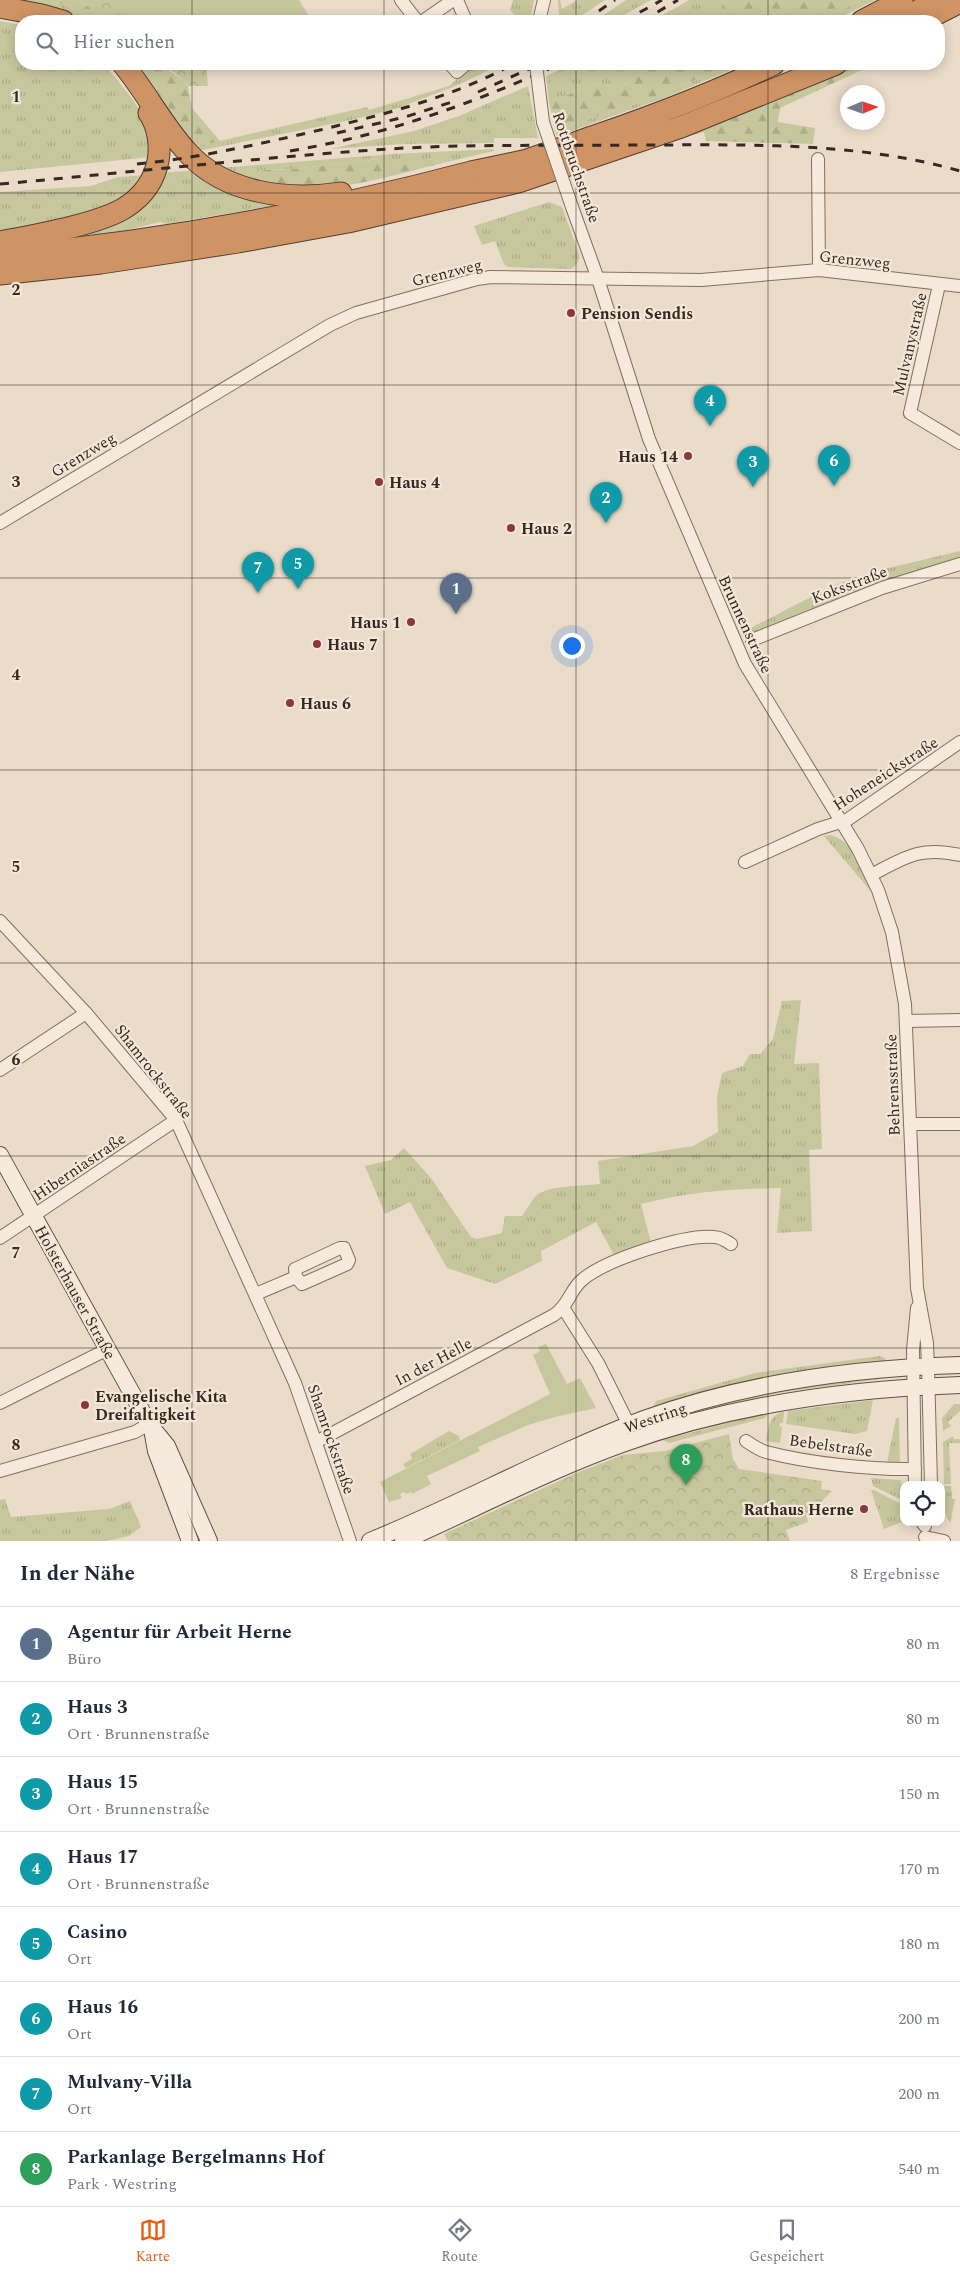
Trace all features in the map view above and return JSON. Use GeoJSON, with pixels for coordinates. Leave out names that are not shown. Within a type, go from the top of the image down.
{"type":"FeatureCollection","features":[{"type":"Feature","properties":{"kind":"highway"},"geometry":{"type":"LineString","coordinates":[[873,15],[902,0]]}},
{"type":"Feature","properties":{"kind":"highway"},"geometry":{"type":"LineString","coordinates":[[911,15],[937,0]]}},
{"type":"Feature","properties":{"kind":"highway"},"geometry":{"type":"LineString","coordinates":[[934,15],[960,2]]}},
{"type":"Feature","properties":{"kind":"highway"},"geometry":{"type":"LineString","coordinates":[[0,7],[45,15]]}},
{"type":"Feature","properties":{"kind":"highway"},"geometry":{"type":"LineString","coordinates":[[0,14],[15,17]]}},
{"type":"Feature","properties":{"kind":"highway"},"geometry":{"type":"LineString","coordinates":[[0,242],[105,217],[126,208],[145,191],[156,171],[159,157],[157,133],[152,117],[118,70]]}},
{"type":"Feature","properties":{"kind":"highway"},"geometry":{"type":"LineString","coordinates":[[127,70],[189,154],[211,171],[240,186],[272,194],[303,196],[330,195],[409,184],[430,184]]}},
{"type":"Feature","properties":{"kind":"highway"},"geometry":{"type":"LineString","coordinates":[[0,256],[162,237],[228,226],[332,207],[430,184],[524,160],[613,130],[732,84],[761,70]]}},
{"type":"Feature","properties":{"kind":"highway"},"geometry":{"type":"LineString","coordinates":[[807,75],[816,70]]}},
{"type":"Feature","properties":{"kind":"highway"},"geometry":{"type":"LineString","coordinates":[[0,274],[101,263],[238,242],[348,222],[518,182],[689,124],[820,70]]}},
{"type":"Feature","properties":{"kind":"main road","name":"Holsterhauser Straße"},"geometry":{"type":"LineString","coordinates":[[0,1155],[150,1426],[167,1446],[209,1541]]}},
{"type":"Feature","properties":{"kind":"main road","name":"Westring"},"geometry":{"type":"LineString","coordinates":[[370,1541],[569,1450],[629,1425],[694,1404],[748,1390],[824,1376],[960,1365]]}},
{"type":"Feature","properties":{"kind":"main road","name":"Westring"},"geometry":{"type":"LineString","coordinates":[[403,1541],[572,1464],[643,1436],[725,1413],[826,1395],[921,1386],[960,1385]]}},
{"type":"Feature","properties":{"kind":"main road","name":"Holsterhauser Straße"},"geometry":{"type":"LineString","coordinates":[[150,1426],[156,1451],[189,1540]]}},
{"type":"Feature","properties":{"kind":"street"},"geometry":{"type":"LineString","coordinates":[[401,0],[413,15]]}},
{"type":"Feature","properties":{"kind":"street"},"geometry":{"type":"LineString","coordinates":[[432,15],[455,0],[463,15]]}},
{"type":"Feature","properties":{"kind":"street"},"geometry":{"type":"LineString","coordinates":[[541,15],[544,0]]}},
{"type":"Feature","properties":{"kind":"street","name":"Rottbruchstraße"},"geometry":{"type":"LineString","coordinates":[[537,70],[543,122],[598,279]]}},
{"type":"Feature","properties":{"kind":"street"},"geometry":{"type":"LineString","coordinates":[[818,159],[819,270]]}},
{"type":"Feature","properties":{"kind":"street","name":"Grenzweg"},"geometry":{"type":"LineString","coordinates":[[0,524],[330,325],[356,313],[484,278],[701,280],[819,270],[960,286]]}},
{"type":"Feature","properties":{"kind":"street","name":"Brunnenstraße"},"geometry":{"type":"LineString","coordinates":[[598,279],[648,439],[745,664],[842,822],[871,875]]}},
{"type":"Feature","properties":{"kind":"street","name":"Mulvanystraße"},"geometry":{"type":"LineString","coordinates":[[939,284],[910,413],[960,443]]}},
{"type":"Feature","properties":{"kind":"street","name":"Koksstraße"},"geometry":{"type":"LineString","coordinates":[[752,640],[882,588],[960,564]]}},
{"type":"Feature","properties":{"kind":"street","name":"Hoheneickstraße"},"geometry":{"type":"LineString","coordinates":[[745,862],[818,829],[842,822],[960,742]]}},
{"type":"Feature","properties":{"kind":"street"},"geometry":{"type":"LineString","coordinates":[[871,875],[903,858],[929,851],[960,855]]}},
{"type":"Feature","properties":{"kind":"street","name":"Behrensstraße"},"geometry":{"type":"LineString","coordinates":[[871,875],[884,903],[895,942],[903,988],[906,1021],[918,1298],[927,1343],[921,1367],[915,1481]]}},
{"type":"Feature","properties":{"kind":"street","name":"Shamrockstraße"},"geometry":{"type":"LineString","coordinates":[[0,921],[86,1012],[176,1120],[295,1383],[350,1541]]}},
{"type":"Feature","properties":{"kind":"street"},"geometry":{"type":"LineString","coordinates":[[0,1070],[86,1012]]}},
{"type":"Feature","properties":{"kind":"street"},"geometry":{"type":"LineString","coordinates":[[906,1021],[960,1020]]}},
{"type":"Feature","properties":{"kind":"street","name":"Hiberniastraße"},"geometry":{"type":"LineString","coordinates":[[0,1238],[176,1120]]}},
{"type":"Feature","properties":{"kind":"street"},"geometry":{"type":"LineString","coordinates":[[910,1124],[960,1124]]}},
{"type":"Feature","properties":{"kind":"street"},"geometry":{"type":"LineString","coordinates":[[629,1425],[591,1350],[564,1309],[580,1281],[617,1261],[654,1248],[687,1240],[713,1237],[731,1244]]}},
{"type":"Feature","properties":{"kind":"street"},"geometry":{"type":"LineString","coordinates":[[256,1294],[296,1278]]}},
{"type":"Feature","properties":{"kind":"street","name":"In der Helle"},"geometry":{"type":"LineString","coordinates":[[316,1442],[564,1309]]}},
{"type":"Feature","properties":{"kind":"street"},"geometry":{"type":"LineString","coordinates":[[0,1404],[108,1348]]}},
{"type":"Feature","properties":{"kind":"street","name":"Behrensstraße"},"geometry":{"type":"LineString","coordinates":[[921,1386],[931,1481]]}},
{"type":"Feature","properties":{"kind":"street"},"geometry":{"type":"LineString","coordinates":[[0,1471],[150,1426]]}},
{"type":"Feature","properties":{"kind":"street","name":"Bebelstraße"},"geometry":{"type":"LineString","coordinates":[[746,1441],[764,1451],[828,1462],[880,1468],[915,1469]]}},
{"type":"Feature","properties":{"kind":"street"},"geometry":{"type":"LineString","coordinates":[[923,1530],[944,1541]]}},
{"type":"Feature","properties":{"kind":"green space"},"geometry":{"type":"Polygon","coordinates":[[[6,0],[52,0],[85,15],[67,15],[6,0]]]}},
{"type":"Feature","properties":{"kind":"green space"},"geometry":{"type":"Polygon","coordinates":[[[52,0],[78,0],[102,15],[85,15],[52,0]]]}},
{"type":"Feature","properties":{"kind":"green space"},"geometry":{"type":"Polygon","coordinates":[[[78,0],[127,0],[127,15],[102,15],[78,0]]]}},
{"type":"Feature","properties":{"kind":"green space"},"geometry":{"type":"Polygon","coordinates":[[[127,0],[299,0],[308,15],[127,15],[127,0]]]}},
{"type":"Feature","properties":{"kind":"green space"},"geometry":{"type":"Polygon","coordinates":[[[513,0],[534,0],[531,15],[515,15],[510,10],[513,0]]]}},
{"type":"Feature","properties":{"kind":"green space"},"geometry":{"type":"Polygon","coordinates":[[[558,0],[560,0],[562,9],[577,0],[605,0],[582,15],[559,15],[558,0]]]}},
{"type":"Feature","properties":{"kind":"green space"},"geometry":{"type":"Polygon","coordinates":[[[626,0],[651,0],[624,15],[604,15],[626,0]]]}},
{"type":"Feature","properties":{"kind":"green space"},"geometry":{"type":"Polygon","coordinates":[[[689,0],[722,0],[725,15],[663,15],[689,0]]]}},
{"type":"Feature","properties":{"kind":"green space"},"geometry":{"type":"Polygon","coordinates":[[[722,0],[861,0],[830,15],[724,14],[722,0]]]}},
{"type":"Feature","properties":{"kind":"green space"},"geometry":{"type":"Polygon","coordinates":[[[861,0],[875,0],[845,15],[830,15],[861,0]]]}},
{"type":"Feature","properties":{"kind":"green space"},"geometry":{"type":"Polygon","coordinates":[[[0,21],[15,24],[15,70],[108,70],[137,106],[150,133],[152,157],[0,172],[0,21]]]}},
{"type":"Feature","properties":{"kind":"green space"},"geometry":{"type":"Polygon","coordinates":[[[137,70],[142,70],[198,146],[367,107],[369,110],[449,86],[467,70],[489,70],[458,85],[398,108],[351,120],[198,151],[137,70]]]}},
{"type":"Feature","properties":{"kind":"green space"},"geometry":{"type":"Polygon","coordinates":[[[142,70],[168,70],[184,81],[188,86],[192,108],[220,141],[198,146],[142,70]]]}},
{"type":"Feature","properties":{"kind":"green space"},"geometry":{"type":"Polygon","coordinates":[[[170,70],[207,70],[208,86],[189,86],[170,70]]]}},
{"type":"Feature","properties":{"kind":"green space"},"geometry":{"type":"Polygon","coordinates":[[[559,70],[646,70],[619,88],[598,83],[549,102],[546,76],[559,70]]]}},
{"type":"Feature","properties":{"kind":"green space"},"geometry":{"type":"Polygon","coordinates":[[[646,70],[717,70],[656,97],[555,130],[549,102],[598,83],[619,88],[646,70]]]}},
{"type":"Feature","properties":{"kind":"green space"},"geometry":{"type":"Polygon","coordinates":[[[717,70],[731,70],[664,98],[557,136],[555,130],[656,97],[717,70]]]}},
{"type":"Feature","properties":{"kind":"green space"},"geometry":{"type":"Polygon","coordinates":[[[834,70],[862,70],[780,108],[778,122],[815,128],[813,144],[706,141],[704,132],[682,138],[834,70]]]}},
{"type":"Feature","properties":{"kind":"green space"},"geometry":{"type":"Polygon","coordinates":[[[528,86],[538,138],[494,138],[494,143],[405,144],[330,149],[414,131],[459,116],[528,86]]]}},
{"type":"Feature","properties":{"kind":"green space"},"geometry":{"type":"Polygon","coordinates":[[[494,149],[494,151],[447,162],[426,159],[380,159],[293,169],[260,170],[253,182],[219,168],[392,154],[494,149]]]}},
{"type":"Feature","properties":{"kind":"green space"},"geometry":{"type":"Polygon","coordinates":[[[380,159],[426,159],[447,162],[367,182],[335,187],[302,188],[253,182],[259,170],[293,169],[380,159]]]}},
{"type":"Feature","properties":{"kind":"green space"},"geometry":{"type":"Polygon","coordinates":[[[200,170],[290,203],[166,224],[160,222],[128,230],[49,239],[86,227],[160,173],[200,170]]]}},
{"type":"Feature","properties":{"kind":"green space"},"geometry":{"type":"Polygon","coordinates":[[[146,175],[131,196],[84,214],[0,234],[0,192],[91,186],[118,177],[146,175]]]}},
{"type":"Feature","properties":{"kind":"green space"},"geometry":{"type":"Polygon","coordinates":[[[549,202],[562,207],[579,254],[578,263],[572,268],[508,267],[504,264],[495,241],[482,245],[474,226],[549,202]]]}},
{"type":"Feature","properties":{"kind":"green space"},"geometry":{"type":"Polygon","coordinates":[[[960,551],[960,559],[747,636],[742,636],[741,633],[832,586],[876,571],[960,551]]]}},
{"type":"Feature","properties":{"kind":"green space"},"geometry":{"type":"Polygon","coordinates":[[[829,835],[846,843],[852,850],[874,895],[824,836],[829,835]]]}},
{"type":"Feature","properties":{"kind":"green space"},"geometry":{"type":"Polygon","coordinates":[[[801,1000],[794,1064],[819,1063],[822,1149],[809,1150],[812,1231],[777,1233],[781,1188],[694,1193],[641,1204],[651,1243],[615,1257],[596,1222],[541,1251],[542,1261],[495,1284],[447,1268],[410,1202],[385,1214],[365,1166],[391,1160],[404,1148],[431,1178],[471,1237],[477,1239],[502,1233],[505,1216],[522,1216],[534,1198],[541,1192],[557,1188],[600,1184],[598,1161],[693,1146],[718,1132],[717,1097],[722,1073],[743,1066],[750,1054],[760,1054],[773,1039],[782,1001],[801,1000]]]}},
{"type":"Feature","properties":{"kind":"green space"},"geometry":{"type":"Polygon","coordinates":[[[546,1344],[567,1384],[580,1378],[596,1408],[528,1425],[478,1447],[480,1451],[427,1476],[431,1484],[412,1494],[411,1492],[406,1494],[404,1492],[400,1494],[402,1498],[389,1502],[380,1482],[550,1394],[533,1355],[540,1351],[538,1347],[546,1344]]]}},
{"type":"Feature","properties":{"kind":"green space"},"geometry":{"type":"Polygon","coordinates":[[[880,1356],[885,1358],[886,1363],[842,1364],[763,1378],[671,1401],[652,1409],[656,1401],[755,1373],[880,1356]]]}},
{"type":"Feature","properties":{"kind":"green space"},"geometry":{"type":"Polygon","coordinates":[[[887,1375],[888,1378],[776,1393],[656,1427],[655,1422],[759,1393],[887,1375]]]}},
{"type":"Feature","properties":{"kind":"green space"},"geometry":{"type":"Polygon","coordinates":[[[873,1400],[867,1431],[855,1434],[786,1424],[788,1411],[873,1400]]]}},
{"type":"Feature","properties":{"kind":"green space"},"geometry":{"type":"Polygon","coordinates":[[[954,1404],[960,1404],[960,1411],[948,1422],[951,1426],[943,1431],[942,1418],[954,1404]]]}},
{"type":"Feature","properties":{"kind":"green space"},"geometry":{"type":"Polygon","coordinates":[[[770,1412],[765,1418],[669,1443],[663,1440],[770,1412]]]}},
{"type":"Feature","properties":{"kind":"green space"},"geometry":{"type":"Polygon","coordinates":[[[784,1412],[783,1423],[780,1423],[779,1426],[782,1427],[780,1443],[766,1441],[772,1419],[779,1413],[784,1412]]]}},
{"type":"Feature","properties":{"kind":"green space"},"geometry":{"type":"Polygon","coordinates":[[[896,1418],[899,1418],[900,1463],[887,1463],[896,1418]]]}},
{"type":"Feature","properties":{"kind":"green space"},"geometry":{"type":"Polygon","coordinates":[[[449,1431],[459,1436],[460,1440],[406,1468],[403,1464],[412,1459],[410,1454],[449,1431]]]}},
{"type":"Feature","properties":{"kind":"green space"},"geometry":{"type":"Polygon","coordinates":[[[729,1434],[733,1459],[739,1469],[822,1481],[821,1489],[832,1491],[819,1504],[820,1508],[806,1515],[808,1522],[786,1530],[790,1541],[448,1541],[444,1534],[574,1474],[623,1455],[665,1451],[729,1434]]]}},
{"type":"Feature","properties":{"kind":"green space"},"geometry":{"type":"Polygon","coordinates":[[[953,1436],[954,1439],[960,1439],[960,1443],[949,1443],[951,1484],[945,1484],[944,1481],[943,1442],[953,1436]]]}},
{"type":"Feature","properties":{"kind":"green space"},"geometry":{"type":"Polygon","coordinates":[[[871,1478],[901,1480],[900,1499],[873,1486],[871,1478]]]}},
{"type":"Feature","properties":{"kind":"green space"},"geometry":{"type":"Polygon","coordinates":[[[945,1486],[951,1486],[952,1499],[955,1499],[950,1523],[945,1513],[945,1486]]]}},
{"type":"Feature","properties":{"kind":"green space"},"geometry":{"type":"Polygon","coordinates":[[[871,1490],[900,1503],[900,1523],[884,1529],[871,1490]]]}},
{"type":"Feature","properties":{"kind":"green space"},"geometry":{"type":"Polygon","coordinates":[[[5,1499],[11,1517],[109,1509],[130,1501],[141,1527],[129,1536],[106,1541],[0,1541],[0,1500],[5,1499]]]}},
{"type":"Feature","properties":{"kind":"railway"},"geometry":{"type":"LineString","coordinates":[[593,15],[615,0]]}},
{"type":"Feature","properties":{"kind":"railway"},"geometry":{"type":"LineString","coordinates":[[635,15],[662,0]]}},
{"type":"Feature","properties":{"kind":"railway"},"geometry":{"type":"LineString","coordinates":[[652,15],[678,0]]}},
{"type":"Feature","properties":{"kind":"railway"},"geometry":{"type":"LineString","coordinates":[[137,164],[229,150],[369,118],[443,95],[502,70]]}},
{"type":"Feature","properties":{"kind":"railway"},"geometry":{"type":"LineString","coordinates":[[478,92],[527,70]]}},
{"type":"Feature","properties":{"kind":"railway"},"geometry":{"type":"LineString","coordinates":[[290,151],[360,136],[428,117],[547,70]]}},
{"type":"Feature","properties":{"kind":"railway"},"geometry":{"type":"LineString","coordinates":[[337,133],[405,117],[455,101]]}},
{"type":"Feature","properties":{"kind":"railway"},"geometry":{"type":"LineString","coordinates":[[0,184],[354,151],[492,146],[759,145],[800,147],[880,154],[960,171]]}},
{"type":"Feature","properties":{"kind":"place","name":"Pension Sendis"},"geometry":{"type":"Point","coordinates":[571,313]}},
{"type":"Feature","properties":{"kind":"place","name":"Haus 17"},"geometry":{"type":"Point","coordinates":[710,426]}},
{"type":"Feature","properties":{"kind":"place","name":"Haus 14"},"geometry":{"type":"Point","coordinates":[688,456]}},
{"type":"Feature","properties":{"kind":"place","name":"Haus 4"},"geometry":{"type":"Point","coordinates":[379,482]}},
{"type":"Feature","properties":{"kind":"place","name":"Haus 16"},"geometry":{"type":"Point","coordinates":[834,486]}},
{"type":"Feature","properties":{"kind":"place","name":"Haus 15"},"geometry":{"type":"Point","coordinates":[753,487]}},
{"type":"Feature","properties":{"kind":"place","name":"Haus 3"},"geometry":{"type":"Point","coordinates":[606,523]}},
{"type":"Feature","properties":{"kind":"place","name":"Haus 2"},"geometry":{"type":"Point","coordinates":[511,528]}},
{"type":"Feature","properties":{"kind":"place","name":"Casino"},"geometry":{"type":"Point","coordinates":[298,589]}},
{"type":"Feature","properties":{"kind":"place","name":"Mulvany-Villa"},"geometry":{"type":"Point","coordinates":[258,593]}},
{"type":"Feature","properties":{"kind":"place","name":"Agentur für Arbeit Herne"},"geometry":{"type":"Point","coordinates":[456,614]}},
{"type":"Feature","properties":{"kind":"place","name":"Haus 1"},"geometry":{"type":"Point","coordinates":[411,622]}},
{"type":"Feature","properties":{"kind":"place","name":"Haus 7"},"geometry":{"type":"Point","coordinates":[317,644]}},
{"type":"Feature","properties":{"kind":"place","name":"Haus 6"},"geometry":{"type":"Point","coordinates":[290,703]}},
{"type":"Feature","properties":{"kind":"place","name":"Evangelische Kita Dreifaltigkeit"},"geometry":{"type":"Point","coordinates":[85,1405]}},
{"type":"Feature","properties":{"kind":"place","name":"Parkanlage Bergelmanns Hof"},"geometry":{"type":"Point","coordinates":[686,1485]}},
{"type":"Feature","properties":{"kind":"place","name":"Rathaus Herne"},"geometry":{"type":"Point","coordinates":[864,1509]}}]}
